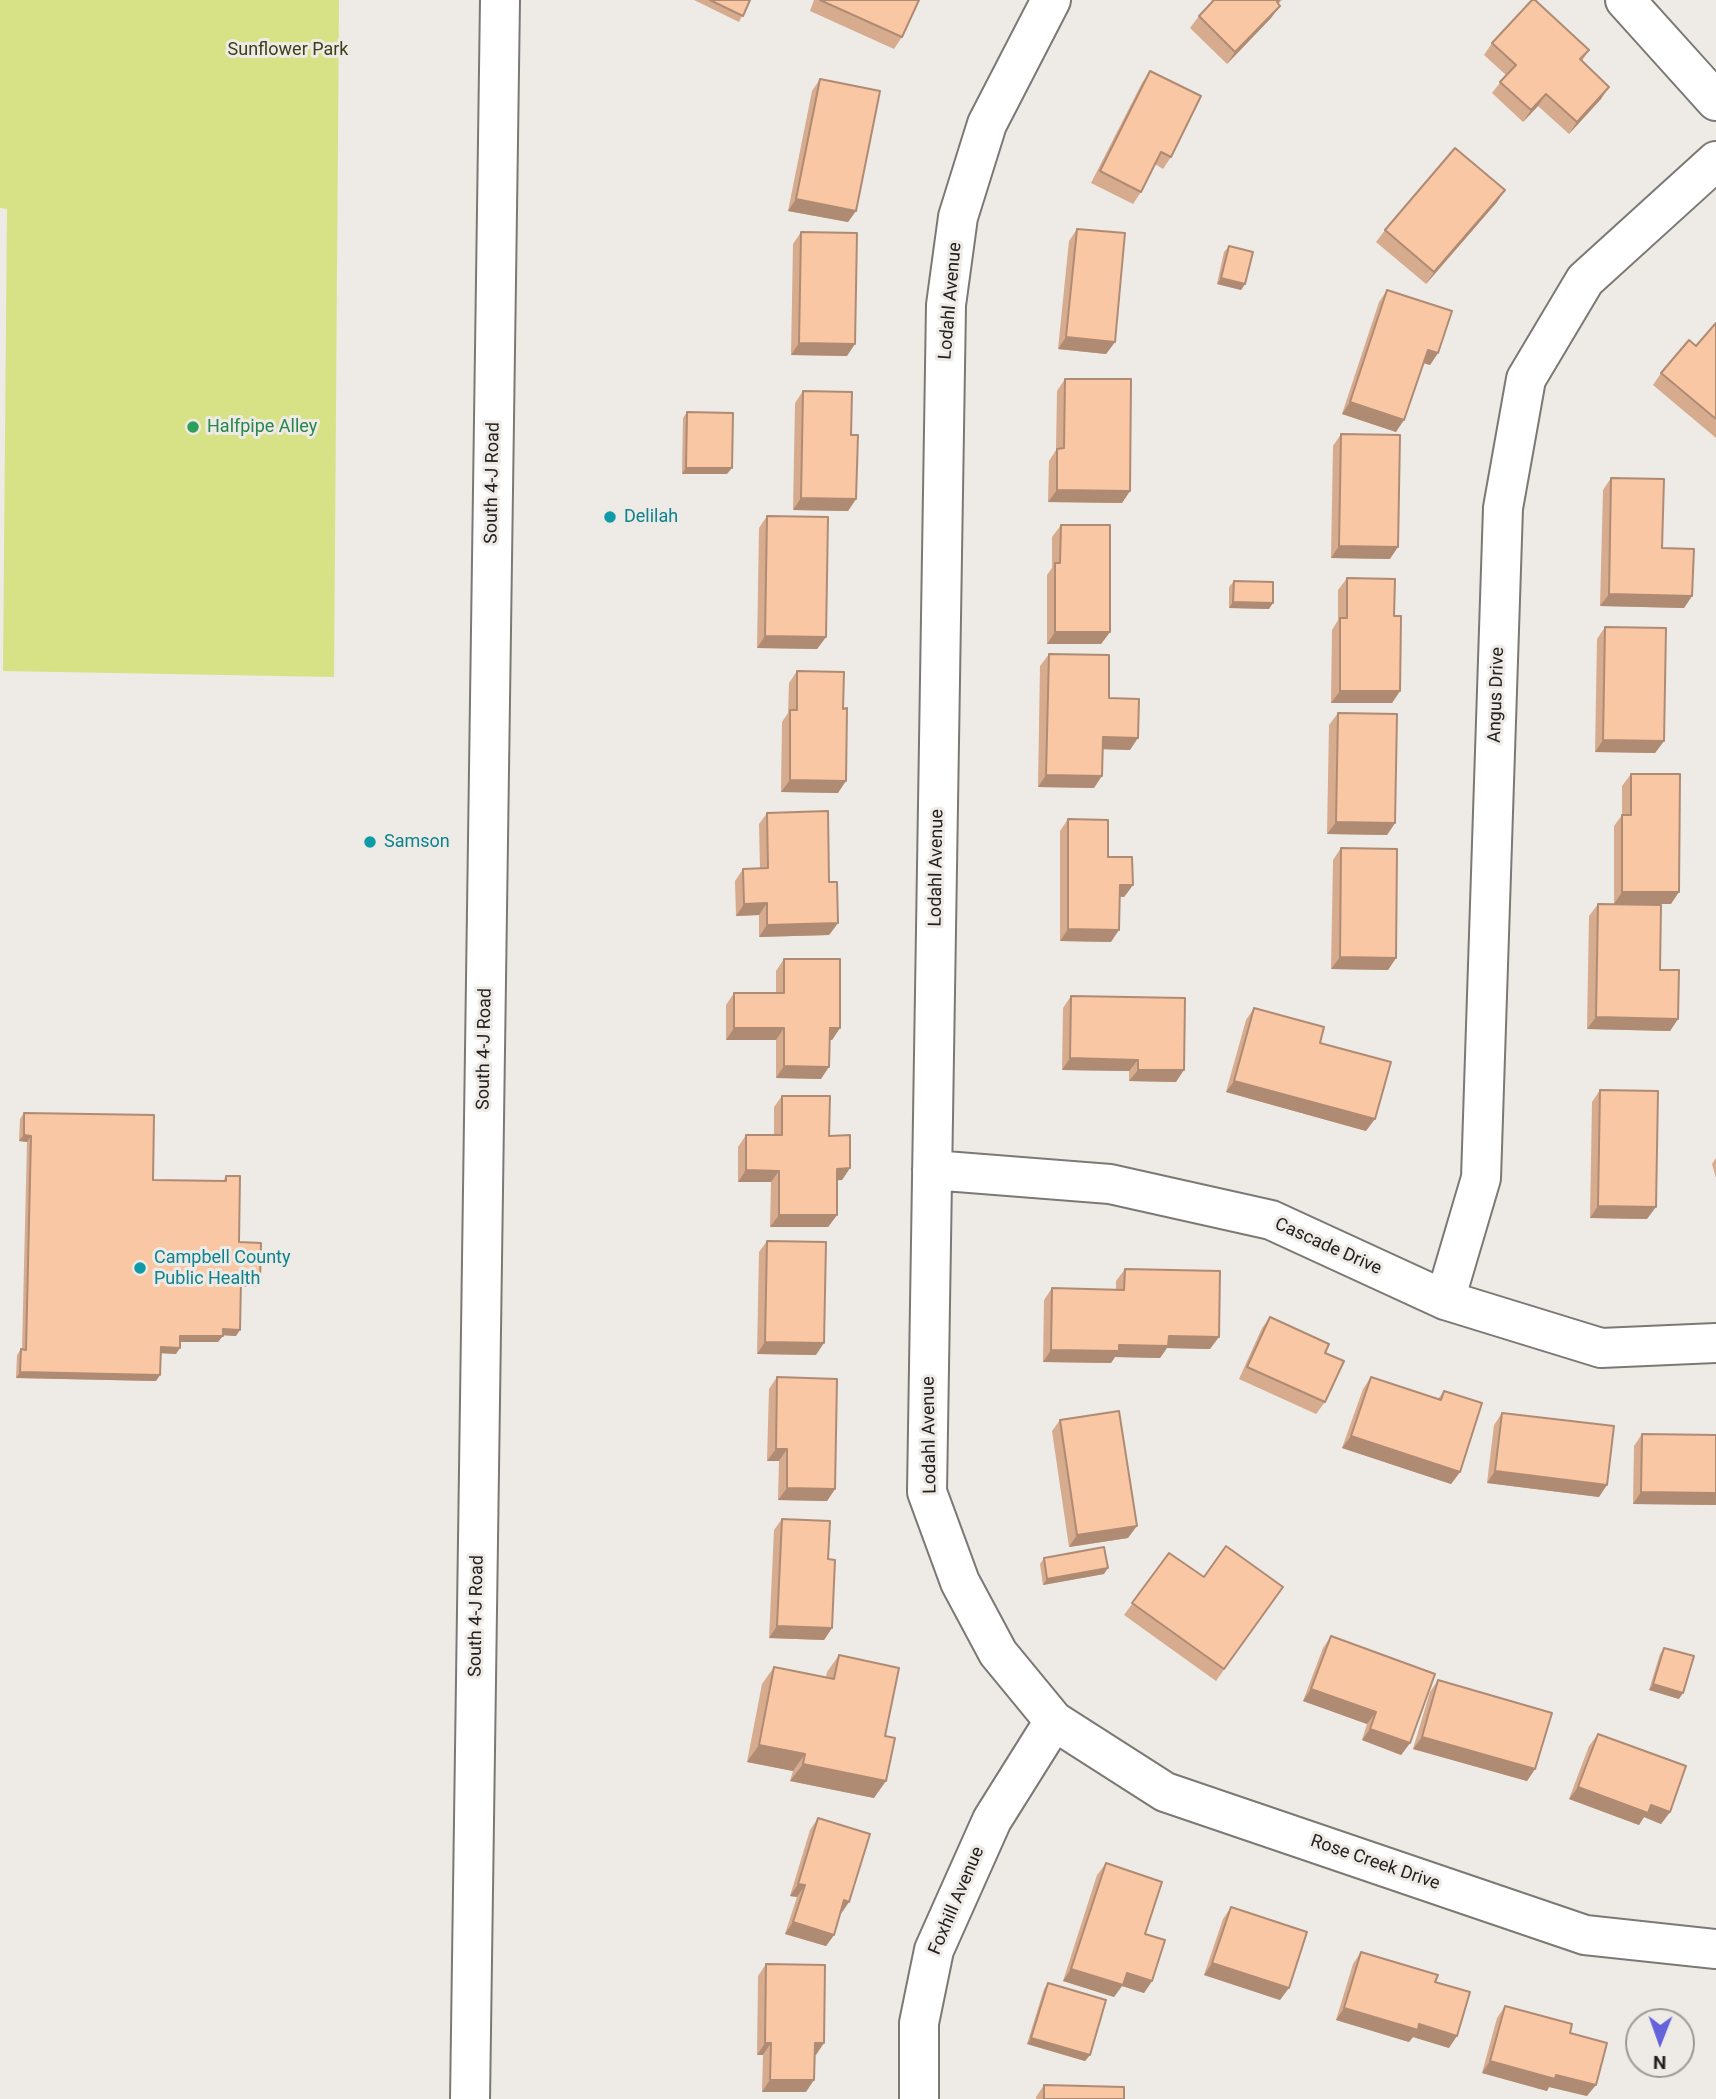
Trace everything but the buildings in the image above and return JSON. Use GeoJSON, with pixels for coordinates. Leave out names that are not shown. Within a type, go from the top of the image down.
{"type":"FeatureCollection","features":[{"type":"Feature","properties":{"kind":"street","name":"South 4-J Road"},"geometry":{"type":"LineString","coordinates":[[470,2099],[500,0]]}},
{"type":"Feature","properties":{"kind":"street","name":"Lodahl Avenue"},"geometry":{"type":"LineString","coordinates":[[1051,0],[986,124],[958,217],[946,305],[927,1492],[960,1582],[998,1653],[1054,1721]]}},
{"type":"Feature","properties":{"kind":"street"},"geometry":{"type":"LineString","coordinates":[[1625,0],[1716,101]]}},
{"type":"Feature","properties":{"kind":"street","name":"Angus Drive"},"geometry":{"type":"LineString","coordinates":[[1445,1300],[1481,1178],[1503,508],[1526,379],[1584,280],[1716,161]]}},
{"type":"Feature","properties":{"kind":"street","name":"Cascade Drive"},"geometry":{"type":"LineString","coordinates":[[932,1170],[1111,1184],[1271,1220],[1445,1300],[1601,1348],[1716,1343]]}},
{"type":"Feature","properties":{"kind":"street","name":"Rose Creek Drive"},"geometry":{"type":"LineString","coordinates":[[1054,1721],[1165,1792],[1178,1797],[1585,1935],[1716,1949]]}},
{"type":"Feature","properties":{"kind":"street","name":"Foxhill Avenue"},"geometry":{"type":"LineString","coordinates":[[919,2099],[919,2023],[934,1950],[992,1820],[1054,1721]]}},
{"type":"Feature","properties":{"kind":"green space","name":"Sunflower Park"},"geometry":{"type":"Polygon","coordinates":[[[0,0],[339,0],[334,677],[3,671],[7,209],[0,208],[0,0]]]}},
{"type":"Feature","properties":{"kind":"place","name":"Halfpipe Alley"},"geometry":{"type":"Point","coordinates":[193,427]}},
{"type":"Feature","properties":{"kind":"place","name":"Delilah"},"geometry":{"type":"Point","coordinates":[610,517]}},
{"type":"Feature","properties":{"kind":"place","name":"Samson"},"geometry":{"type":"Point","coordinates":[370,842]}},
{"type":"Feature","properties":{"kind":"place","name":"Campbell County Public Health"},"geometry":{"type":"Point","coordinates":[140,1268]}}]}
